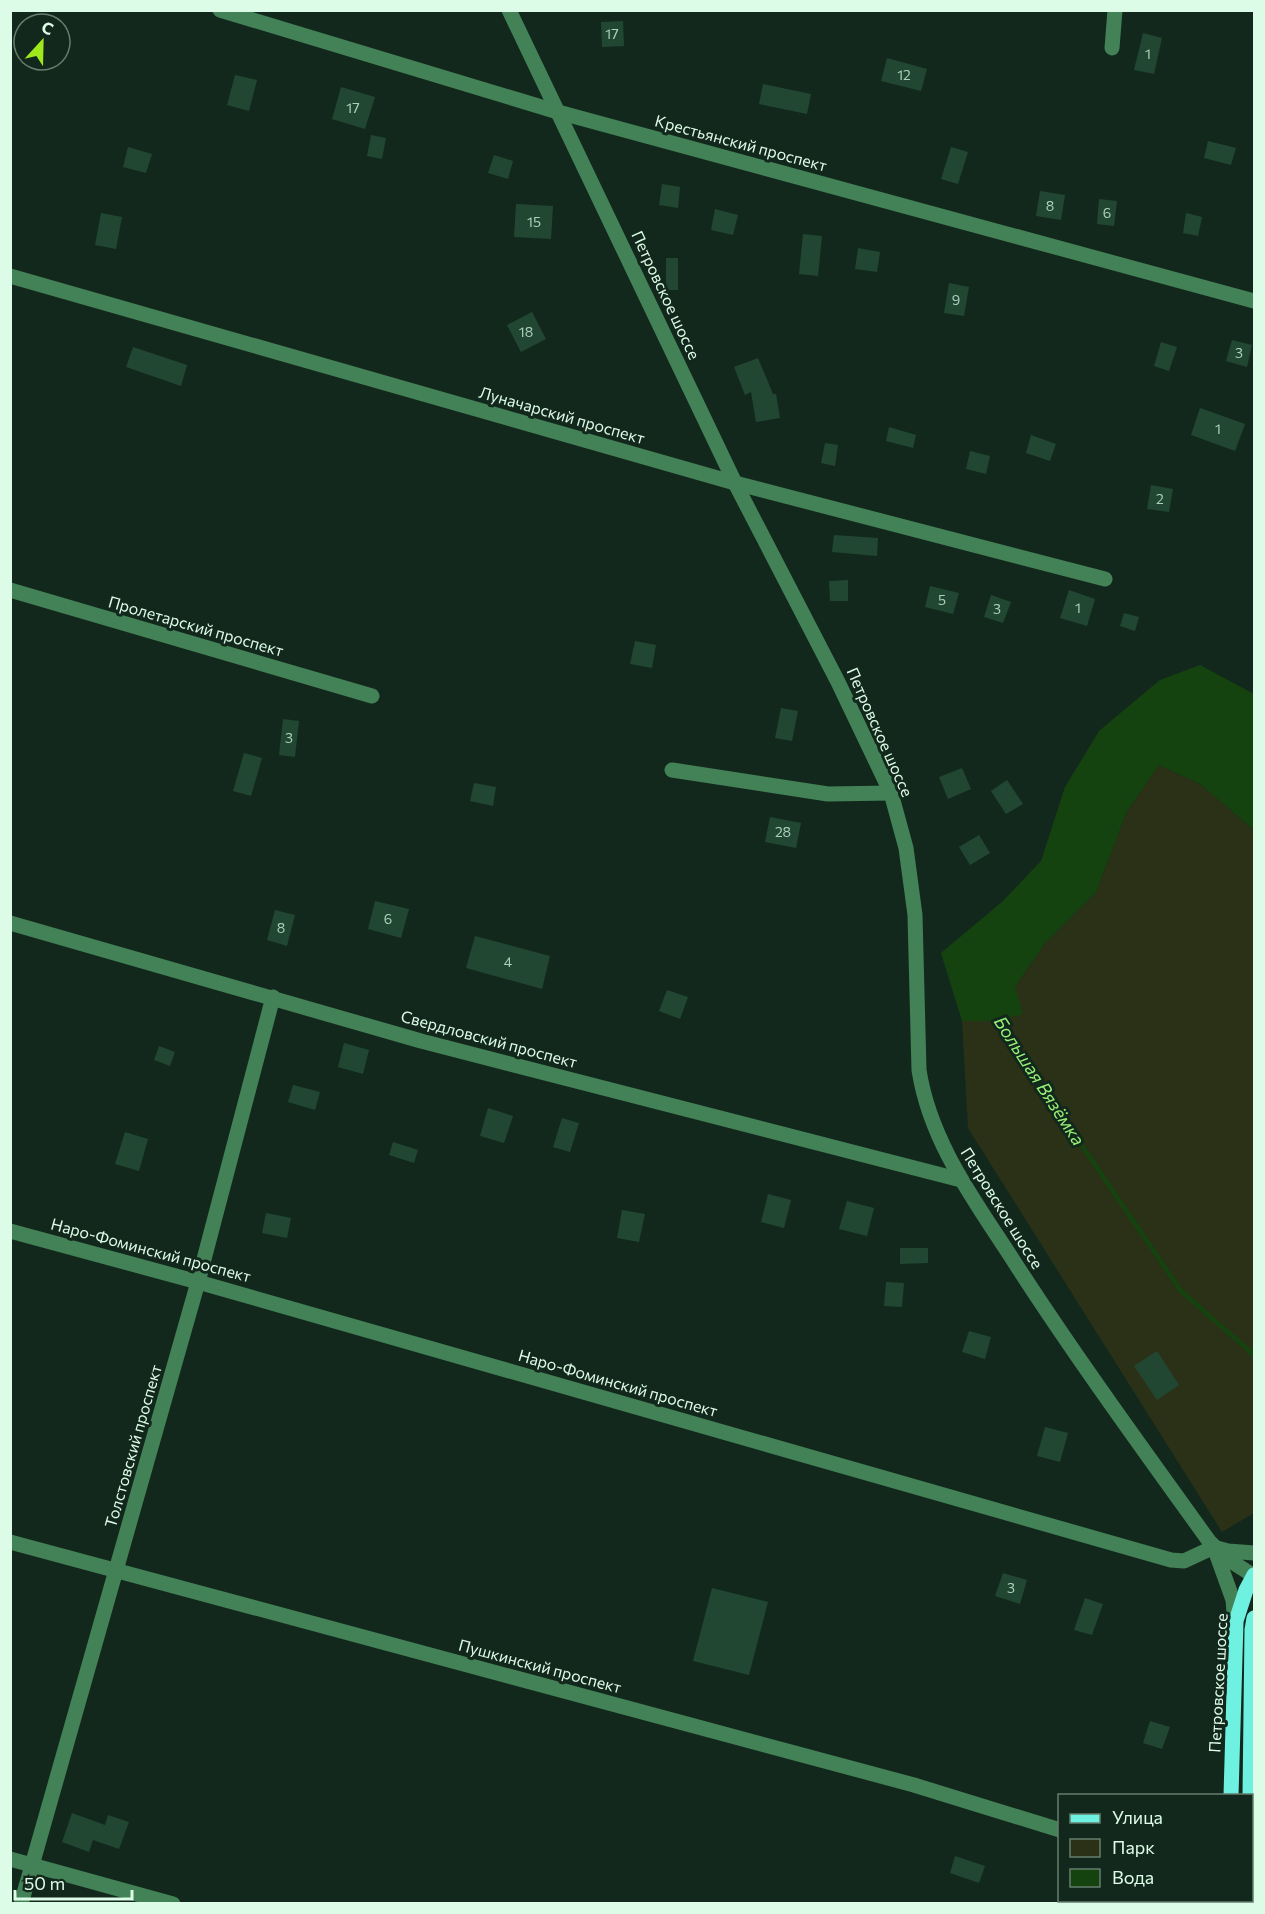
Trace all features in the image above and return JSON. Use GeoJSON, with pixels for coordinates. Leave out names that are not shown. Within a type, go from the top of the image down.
{"type":"FeatureCollection","features":[{"type":"Feature","properties":{"kind":"main road","name":"Петровское шоссе"},"geometry":{"type":"LineString","coordinates":[[1231,1794],[1235,1635],[1240,1606],[1254,1576]]}},
{"type":"Feature","properties":{"kind":"main road","name":"Петровское шоссе"},"geometry":{"type":"LineString","coordinates":[[1250,1794],[1254,1618]]}},
{"type":"Feature","properties":{"kind":"street","name":"Крестьянский проспект"},"geometry":{"type":"LineString","coordinates":[[220,10],[558,112],[1254,301]]}},
{"type":"Feature","properties":{"kind":"street","name":"Петровское шоссе"},"geometry":{"type":"LineString","coordinates":[[509,10],[735,483],[838,682],[891,793],[906,848],[915,915],[919,1070],[922,1090],[942,1144],[961,1180],[1057,1329],[1123,1423],[1214,1547],[1226,1558],[1254,1576]]}},
{"type":"Feature","properties":{"kind":"street"},"geometry":{"type":"LineString","coordinates":[[1112,48],[1115,10]]}},
{"type":"Feature","properties":{"kind":"street","name":"Луначарский проспект"},"geometry":{"type":"LineString","coordinates":[[10,276],[735,483],[1106,579]]}},
{"type":"Feature","properties":{"kind":"street","name":"Пролетарский проспект"},"geometry":{"type":"LineString","coordinates":[[10,590],[372,696]]}},
{"type":"Feature","properties":{"kind":"street"},"geometry":{"type":"LineString","coordinates":[[672,771],[828,794],[891,793]]}},
{"type":"Feature","properties":{"kind":"street","name":"Свердловский проспект"},"geometry":{"type":"LineString","coordinates":[[10,922],[420,1041],[961,1180]]}},
{"type":"Feature","properties":{"kind":"street","name":"Толстовский проспект"},"geometry":{"type":"LineString","coordinates":[[21,1904],[198,1282],[273,997]]}},
{"type":"Feature","properties":{"kind":"street","name":"Наро-Фоминский проспект"},"geometry":{"type":"LineString","coordinates":[[10,1231],[198,1282],[1171,1560],[1184,1561],[1214,1547]]}},
{"type":"Feature","properties":{"kind":"street","name":"Пушкинский проспект"},"geometry":{"type":"LineString","coordinates":[[10,1542],[914,1785],[1058,1830]]}},
{"type":"Feature","properties":{"kind":"street"},"geometry":{"type":"LineString","coordinates":[[1214,1547],[1228,1551],[1254,1553]]}},
{"type":"Feature","properties":{"kind":"street"},"geometry":{"type":"LineString","coordinates":[[1214,1547],[1233,1600],[1235,1635]]}},
{"type":"Feature","properties":{"kind":"street"},"geometry":{"type":"LineString","coordinates":[[10,1858],[173,1904]]}},
{"type":"Feature","properties":{"kind":"green space"},"geometry":{"type":"Polygon","coordinates":[[[1159,765],[1200,784],[1254,830],[1254,1513],[1222,1532],[968,1128],[962,1021],[997,1021],[1015,987],[1045,943],[1096,892],[1127,811],[1159,765]]]}},
{"type":"Feature","properties":{"kind":"water"},"geometry":{"type":"Polygon","coordinates":[[[1200,665],[1254,694],[1254,830],[1200,784],[1159,765],[1127,811],[1096,892],[1045,943],[1015,987],[1023,1014],[997,1021],[962,1021],[941,953],[1003,901],[1041,861],[1065,787],[1099,731],[1160,680],[1200,665]]]}},
{"type":"Feature","properties":{"kind":"building"},"geometry":{"type":"Polygon","coordinates":[[[623,21],[624,46],[602,47],[601,22],[623,21]]]}},
{"type":"Feature","properties":{"kind":"building"},"geometry":{"type":"Polygon","coordinates":[[[1143,33],[1162,38],[1154,74],[1134,70],[1143,33]]]}},
{"type":"Feature","properties":{"kind":"building"},"geometry":{"type":"Polygon","coordinates":[[[887,58],[927,69],[921,91],[881,81],[887,58]]]}},
{"type":"Feature","properties":{"kind":"building"},"geometry":{"type":"Polygon","coordinates":[[[235,75],[257,80],[249,111],[227,105],[235,75]]]}},
{"type":"Feature","properties":{"kind":"building"},"geometry":{"type":"Polygon","coordinates":[[[763,84],[811,94],[807,114],[759,104],[763,84]]]}},
{"type":"Feature","properties":{"kind":"building"},"geometry":{"type":"Polygon","coordinates":[[[341,87],[375,97],[365,129],[332,119],[341,87]]]}},
{"type":"Feature","properties":{"kind":"building"},"geometry":{"type":"Polygon","coordinates":[[[371,135],[386,138],[382,159],[367,156],[371,135]]]}},
{"type":"Feature","properties":{"kind":"building"},"geometry":{"type":"Polygon","coordinates":[[[1208,141],[1236,148],[1231,165],[1204,158],[1208,141]]]}},
{"type":"Feature","properties":{"kind":"building"},"geometry":{"type":"Polygon","coordinates":[[[128,147],[152,154],[146,173],[123,167],[128,147]]]}},
{"type":"Feature","properties":{"kind":"building"},"geometry":{"type":"Polygon","coordinates":[[[951,147],[968,152],[958,184],[941,179],[951,147]]]}},
{"type":"Feature","properties":{"kind":"building"},"geometry":{"type":"Polygon","coordinates":[[[494,155],[513,161],[508,179],[488,173],[494,155]]]}},
{"type":"Feature","properties":{"kind":"building"},"geometry":{"type":"Polygon","coordinates":[[[662,184],[680,187],[678,208],[659,205],[662,184]]]}},
{"type":"Feature","properties":{"kind":"building"},"geometry":{"type":"Polygon","coordinates":[[[1040,191],[1065,195],[1061,220],[1036,216],[1040,191]]]}},
{"type":"Feature","properties":{"kind":"building"},"geometry":{"type":"Polygon","coordinates":[[[1099,199],[1117,201],[1114,226],[1097,224],[1099,199]]]}},
{"type":"Feature","properties":{"kind":"building"},"geometry":{"type":"Polygon","coordinates":[[[516,204],[553,206],[551,239],[514,237],[516,204]]]}},
{"type":"Feature","properties":{"kind":"building"},"geometry":{"type":"Polygon","coordinates":[[[715,209],[738,215],[733,235],[711,230],[715,209]]]}},
{"type":"Feature","properties":{"kind":"building"},"geometry":{"type":"Polygon","coordinates":[[[101,213],[122,217],[116,249],[95,245],[101,213]]]}},
{"type":"Feature","properties":{"kind":"building"},"geometry":{"type":"Polygon","coordinates":[[[1186,213],[1202,217],[1198,236],[1183,233],[1186,213]]]}},
{"type":"Feature","properties":{"kind":"building"},"geometry":{"type":"Polygon","coordinates":[[[803,234],[822,236],[818,276],[799,274],[803,234]]]}},
{"type":"Feature","properties":{"kind":"building"},"geometry":{"type":"Polygon","coordinates":[[[858,248],[880,252],[877,272],[855,269],[858,248]]]}},
{"type":"Feature","properties":{"kind":"building"},"geometry":{"type":"Polygon","coordinates":[[[666,258],[678,258],[678,290],[666,290],[666,258]]]}},
{"type":"Feature","properties":{"kind":"building"},"geometry":{"type":"Polygon","coordinates":[[[949,283],[969,287],[964,316],[944,313],[949,283]]]}},
{"type":"Feature","properties":{"kind":"building"},"geometry":{"type":"Polygon","coordinates":[[[532,312],[546,339],[521,352],[507,325],[532,312]]]}},
{"type":"Feature","properties":{"kind":"building"},"geometry":{"type":"Polygon","coordinates":[[[1232,340],[1252,345],[1247,367],[1226,361],[1232,340]]]}},
{"type":"Feature","properties":{"kind":"building"},"geometry":{"type":"Polygon","coordinates":[[[1161,342],[1177,347],[1169,371],[1154,366],[1161,342]]]}},
{"type":"Feature","properties":{"kind":"building"},"geometry":{"type":"Polygon","coordinates":[[[133,347],[187,365],[181,386],[126,367],[133,347]]]}},
{"type":"Feature","properties":{"kind":"building"},"geometry":{"type":"Polygon","coordinates":[[[758,358],[773,394],[776,394],[780,418],[756,422],[751,392],[745,395],[734,367],[758,358]]]}},
{"type":"Feature","properties":{"kind":"building"},"geometry":{"type":"Polygon","coordinates":[[[1200,408],[1245,424],[1235,451],[1191,435],[1200,408]]]}},
{"type":"Feature","properties":{"kind":"building"},"geometry":{"type":"Polygon","coordinates":[[[889,427],[916,435],[913,448],[886,441],[889,427]]]}},
{"type":"Feature","properties":{"kind":"building"},"geometry":{"type":"Polygon","coordinates":[[[1031,435],[1056,444],[1050,461],[1026,453],[1031,435]]]}},
{"type":"Feature","properties":{"kind":"building"},"geometry":{"type":"Polygon","coordinates":[[[825,443],[838,445],[835,466],[821,463],[825,443]]]}},
{"type":"Feature","properties":{"kind":"building"},"geometry":{"type":"Polygon","coordinates":[[[970,451],[990,456],[986,474],[966,469],[970,451]]]}},
{"type":"Feature","properties":{"kind":"building"},"geometry":{"type":"Polygon","coordinates":[[[1151,485],[1173,489],[1169,512],[1147,509],[1151,485]]]}},
{"type":"Feature","properties":{"kind":"building"},"geometry":{"type":"Polygon","coordinates":[[[834,535],[878,538],[877,556],[832,552],[834,535]]]}},
{"type":"Feature","properties":{"kind":"building"},"geometry":{"type":"Polygon","coordinates":[[[848,580],[848,601],[830,601],[829,581],[848,580]]]}},
{"type":"Feature","properties":{"kind":"building"},"geometry":{"type":"Polygon","coordinates":[[[930,586],[959,593],[953,614],[925,607],[930,586]]]}},
{"type":"Feature","properties":{"kind":"building"},"geometry":{"type":"Polygon","coordinates":[[[1069,590],[1095,599],[1087,626],[1060,618],[1069,590]]]}},
{"type":"Feature","properties":{"kind":"building"},"geometry":{"type":"Polygon","coordinates":[[[991,595],[1011,602],[1003,623],[984,617],[991,595]]]}},
{"type":"Feature","properties":{"kind":"building"},"geometry":{"type":"Polygon","coordinates":[[[1124,613],[1139,617],[1135,631],[1120,626],[1124,613]]]}},
{"type":"Feature","properties":{"kind":"building"},"geometry":{"type":"Polygon","coordinates":[[[635,641],[656,645],[652,668],[630,664],[635,641]]]}},
{"type":"Feature","properties":{"kind":"building"},"geometry":{"type":"Polygon","coordinates":[[[781,708],[798,711],[792,741],[775,738],[781,708]]]}},
{"type":"Feature","properties":{"kind":"building"},"geometry":{"type":"Polygon","coordinates":[[[283,719],[299,721],[295,757],[279,755],[283,719]]]}},
{"type":"Feature","properties":{"kind":"building"},"geometry":{"type":"Polygon","coordinates":[[[244,753],[262,758],[251,796],[233,791],[244,753]]]}},
{"type":"Feature","properties":{"kind":"building"},"geometry":{"type":"Polygon","coordinates":[[[962,768],[971,789],[948,799],[939,777],[962,768]]]}},
{"type":"Feature","properties":{"kind":"building"},"geometry":{"type":"Polygon","coordinates":[[[1007,780],[1023,804],[1006,814],[991,791],[1007,780]]]}},
{"type":"Feature","properties":{"kind":"building"},"geometry":{"type":"Polygon","coordinates":[[[474,783],[496,787],[493,806],[470,801],[474,783]]]}},
{"type":"Feature","properties":{"kind":"building"},"geometry":{"type":"Polygon","coordinates":[[[770,817],[801,823],[796,848],[765,842],[770,817]]]}},
{"type":"Feature","properties":{"kind":"building"},"geometry":{"type":"Polygon","coordinates":[[[979,835],[990,853],[970,865],[959,847],[979,835]]]}},
{"type":"Feature","properties":{"kind":"building"},"geometry":{"type":"Polygon","coordinates":[[[375,901],[409,909],[401,938],[368,929],[375,901]]]}},
{"type":"Feature","properties":{"kind":"building"},"geometry":{"type":"Polygon","coordinates":[[[275,910],[295,915],[287,946],[267,940],[275,910]]]}},
{"type":"Feature","properties":{"kind":"building"},"geometry":{"type":"Polygon","coordinates":[[[475,936],[550,956],[542,989],[466,968],[475,936]]]}},
{"type":"Feature","properties":{"kind":"building"},"geometry":{"type":"Polygon","coordinates":[[[667,990],[688,997],[680,1019],[659,1011],[667,990]]]}},
{"type":"Feature","properties":{"kind":"building"},"geometry":{"type":"Polygon","coordinates":[[[344,1043],[369,1050],[363,1074],[338,1067],[344,1043]]]}},
{"type":"Feature","properties":{"kind":"building"},"geometry":{"type":"Polygon","coordinates":[[[159,1046],[175,1052],[170,1066],[154,1060],[159,1046]]]}},
{"type":"Feature","properties":{"kind":"building"},"geometry":{"type":"Polygon","coordinates":[[[293,1085],[320,1092],[315,1110],[288,1102],[293,1085]]]}},
{"type":"Feature","properties":{"kind":"building"},"geometry":{"type":"Polygon","coordinates":[[[488,1108],[513,1116],[504,1143],[480,1136],[488,1108]]]}},
{"type":"Feature","properties":{"kind":"building"},"geometry":{"type":"Polygon","coordinates":[[[562,1118],[579,1123],[570,1152],[553,1147],[562,1118]]]}},
{"type":"Feature","properties":{"kind":"building"},"geometry":{"type":"Polygon","coordinates":[[[125,1132],[148,1139],[139,1171],[115,1164],[125,1132]]]}},
{"type":"Feature","properties":{"kind":"building"},"geometry":{"type":"Polygon","coordinates":[[[393,1142],[418,1150],[414,1163],[389,1155],[393,1142]]]}},
{"type":"Feature","properties":{"kind":"building"},"geometry":{"type":"Polygon","coordinates":[[[768,1194],[791,1200],[784,1228],[761,1222],[768,1194]]]}},
{"type":"Feature","properties":{"kind":"building"},"geometry":{"type":"Polygon","coordinates":[[[847,1201],[874,1208],[867,1236],[839,1229],[847,1201]]]}},
{"type":"Feature","properties":{"kind":"building"},"geometry":{"type":"Polygon","coordinates":[[[622,1210],[645,1214],[639,1242],[617,1238],[622,1210]]]}},
{"type":"Feature","properties":{"kind":"building"},"geometry":{"type":"Polygon","coordinates":[[[266,1213],[291,1218],[287,1238],[262,1233],[266,1213]]]}},
{"type":"Feature","properties":{"kind":"building"},"geometry":{"type":"Polygon","coordinates":[[[900,1248],[928,1248],[928,1263],[900,1264],[900,1248]]]}},
{"type":"Feature","properties":{"kind":"building"},"geometry":{"type":"Polygon","coordinates":[[[886,1282],[904,1283],[902,1307],[884,1306],[886,1282]]]}},
{"type":"Feature","properties":{"kind":"building"},"geometry":{"type":"Polygon","coordinates":[[[969,1331],[991,1337],[985,1359],[962,1352],[969,1331]]]}},
{"type":"Feature","properties":{"kind":"building"},"geometry":{"type":"Polygon","coordinates":[[[1157,1351],[1179,1385],[1157,1400],[1134,1366],[1157,1351]]]}},
{"type":"Feature","properties":{"kind":"building"},"geometry":{"type":"Polygon","coordinates":[[[1045,1427],[1068,1433],[1060,1462],[1037,1456],[1045,1427]]]}},
{"type":"Feature","properties":{"kind":"building"},"geometry":{"type":"Polygon","coordinates":[[[1003,1573],[1027,1580],[1020,1604],[995,1596],[1003,1573]]]}},
{"type":"Feature","properties":{"kind":"building"},"geometry":{"type":"Polygon","coordinates":[[[712,1588],[768,1602],[749,1675],[693,1661],[712,1588]]]}},
{"type":"Feature","properties":{"kind":"building"},"geometry":{"type":"Polygon","coordinates":[[[1085,1598],[1103,1604],[1092,1635],[1074,1630],[1085,1598]]]}},
{"type":"Feature","properties":{"kind":"building"},"geometry":{"type":"Polygon","coordinates":[[[1150,1721],[1170,1727],[1162,1749],[1143,1743],[1150,1721]]]}},
{"type":"Feature","properties":{"kind":"building"},"geometry":{"type":"Polygon","coordinates":[[[72,1813],[105,1825],[108,1815],[129,1822],[119,1849],[93,1840],[89,1852],[62,1842],[72,1813]]]}},
{"type":"Feature","properties":{"kind":"building"},"geometry":{"type":"Polygon","coordinates":[[[955,1856],[985,1866],[979,1883],[950,1873],[955,1856]]]}},
{"type":"Feature","properties":{"kind":"waterway","name":"Большая Вязёмка"},"geometry":{"type":"LineString","coordinates":[[997,1021],[1181,1291],[1254,1355]]}}]}
